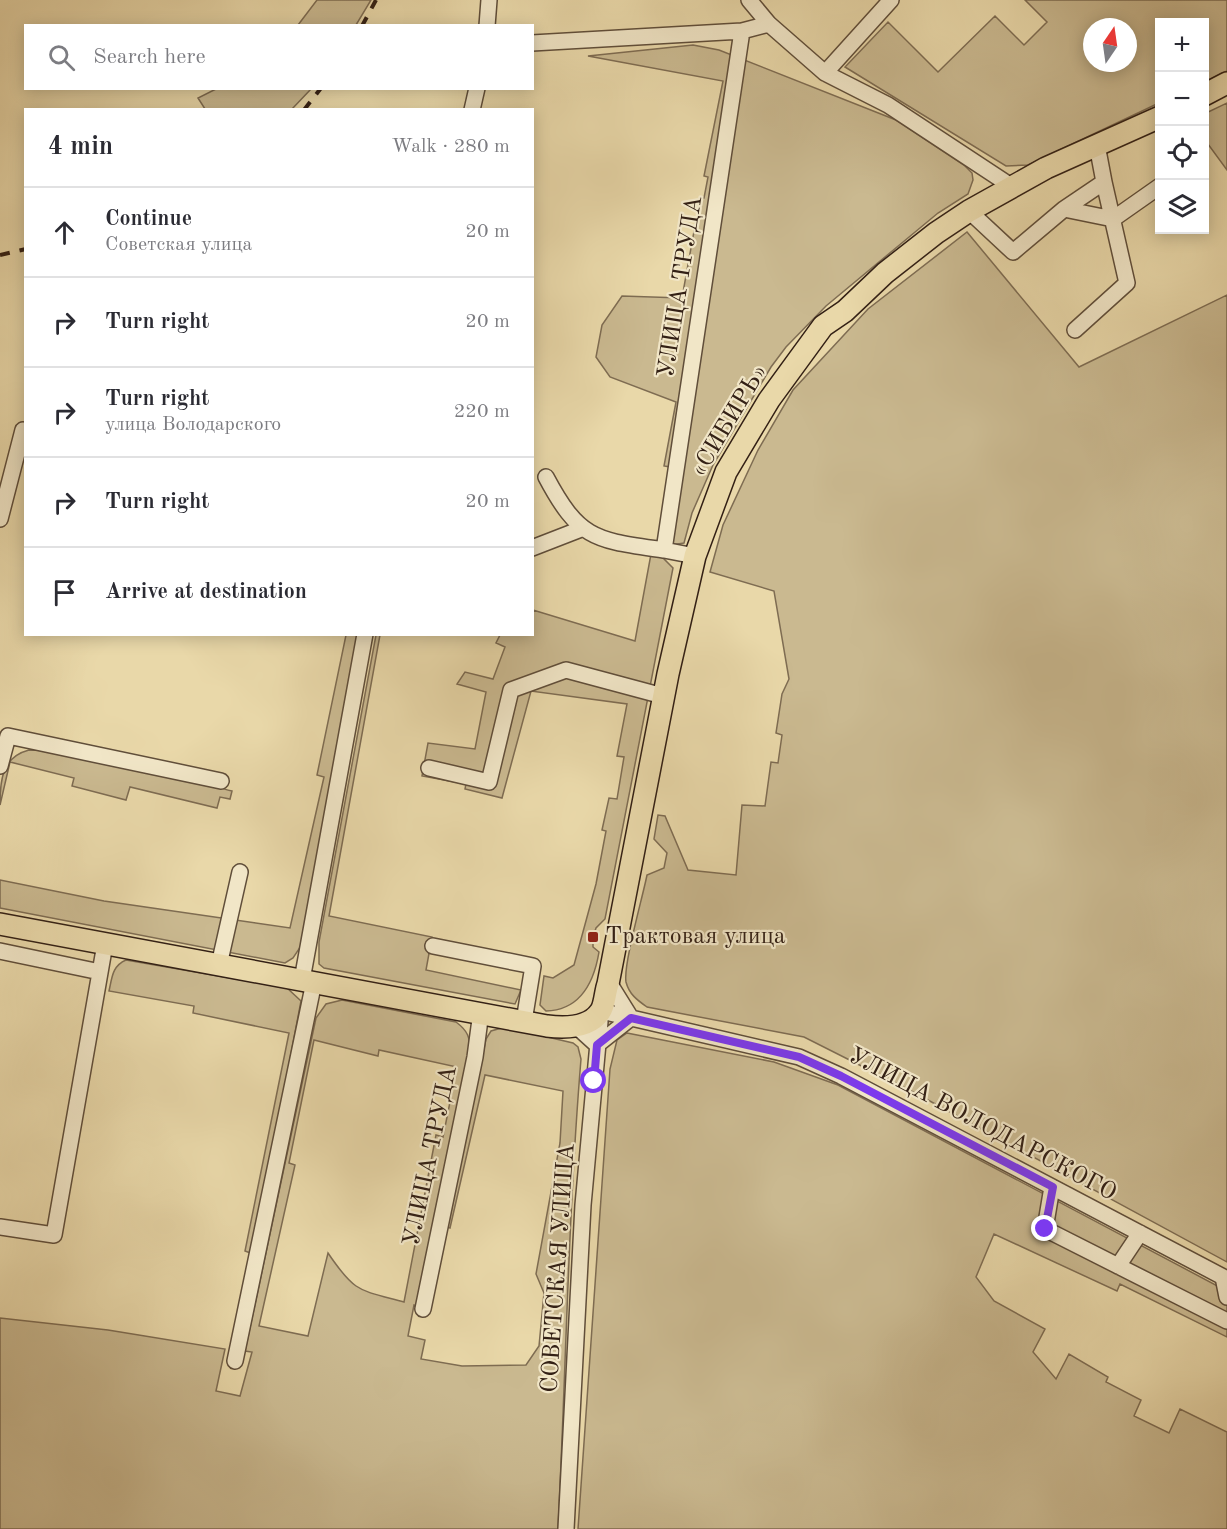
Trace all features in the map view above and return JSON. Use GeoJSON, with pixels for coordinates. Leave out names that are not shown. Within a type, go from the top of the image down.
{"type":"FeatureCollection","features":[{"type":"Feature","properties":{"kind":"highway"},"geometry":{"type":"LineString","coordinates":[[1209,92],[1227,83]]}},
{"type":"Feature","properties":{"kind":"highway","name":"«СИБИРЬ»"},"geometry":{"type":"LineString","coordinates":[[601,1011],[663,696],[695,556],[714,497],[737,450],[769,400],[823,326],[845,311],[909,254],[969,211],[1011,186],[1155,119]]}},
{"type":"Feature","properties":{"kind":"highway"},"geometry":{"type":"LineString","coordinates":[[0,924],[564,1028],[589,1022],[601,1011]]}},
{"type":"Feature","properties":{"kind":"street"},"geometry":{"type":"LineString","coordinates":[[487,24],[489,0]]}},
{"type":"Feature","properties":{"kind":"street"},"geometry":{"type":"LineString","coordinates":[[749,0],[769,24],[825,73],[888,105],[1011,186]]}},
{"type":"Feature","properties":{"kind":"street"},"geometry":{"type":"LineString","coordinates":[[825,73],[891,0]]}},
{"type":"Feature","properties":{"kind":"street"},"geometry":{"type":"LineString","coordinates":[[534,43],[742,31],[769,24]]}},
{"type":"Feature","properties":{"kind":"street","name":"УЛИЦА ТРУДА"},"geometry":{"type":"LineString","coordinates":[[664,550],[742,31]]}},
{"type":"Feature","properties":{"kind":"street"},"geometry":{"type":"LineString","coordinates":[[472,108],[477,90]]}},
{"type":"Feature","properties":{"kind":"street"},"geometry":{"type":"LineString","coordinates":[[1075,330],[1127,283],[1097,145]]}},
{"type":"Feature","properties":{"kind":"street"},"geometry":{"type":"LineString","coordinates":[[969,211],[1013,252],[1064,209],[1104,182]]}},
{"type":"Feature","properties":{"kind":"street"},"geometry":{"type":"LineString","coordinates":[[1064,209],[1113,219],[1155,190]]}},
{"type":"Feature","properties":{"kind":"street"},"geometry":{"type":"LineString","coordinates":[[0,519],[23,430]]}},
{"type":"Feature","properties":{"kind":"street"},"geometry":{"type":"LineString","coordinates":[[546,477],[563,508],[581,529],[605,541],[695,556]]}},
{"type":"Feature","properties":{"kind":"street"},"geometry":{"type":"LineString","coordinates":[[534,547],[581,529]]}},
{"type":"Feature","properties":{"kind":"street"},"geometry":{"type":"LineString","coordinates":[[235,1361],[308,981],[365,636]]}},
{"type":"Feature","properties":{"kind":"street"},"geometry":{"type":"LineString","coordinates":[[429,768],[489,782],[511,690],[566,670],[663,696]]}},
{"type":"Feature","properties":{"kind":"street"},"geometry":{"type":"LineString","coordinates":[[0,766],[4,734],[221,781]]}},
{"type":"Feature","properties":{"kind":"street"},"geometry":{"type":"LineString","coordinates":[[219,965],[240,872]]}},
{"type":"Feature","properties":{"kind":"street"},"geometry":{"type":"LineString","coordinates":[[0,1227],[54,1234],[105,944]]}},
{"type":"Feature","properties":{"kind":"street"},"geometry":{"type":"LineString","coordinates":[[433,946],[533,966],[524,1021]]}},
{"type":"Feature","properties":{"kind":"street"},"geometry":{"type":"LineString","coordinates":[[0,951],[100,972]]}},
{"type":"Feature","properties":{"kind":"street"},"geometry":{"type":"LineString","coordinates":[[575,1025],[597,1045],[631,1018],[608,981]]}},
{"type":"Feature","properties":{"kind":"street","name":"УЛИЦА ВОЛОДАРСКОГО"},"geometry":{"type":"LineString","coordinates":[[601,1011],[799,1057],[841,1076],[1225,1278]]}},
{"type":"Feature","properties":{"kind":"street","name":"СОВЕТСКАЯ УЛИЦА"},"geometry":{"type":"LineString","coordinates":[[566,1529],[584,1205],[601,1011]]}},
{"type":"Feature","properties":{"kind":"street","name":"УЛИЦА ТРУДА"},"geometry":{"type":"LineString","coordinates":[[423,1309],[475,1057],[481,1012]]}},
{"type":"Feature","properties":{"kind":"street"},"geometry":{"type":"LineString","coordinates":[[1053,1187],[1045,1229],[1227,1321]]}},
{"type":"Feature","properties":{"kind":"street"},"geometry":{"type":"LineString","coordinates":[[1118,1266],[1140,1233]]}},
{"type":"Feature","properties":{"kind":"street"},"geometry":{"type":"LineString","coordinates":[[1225,1278],[1227,1297]]}},
{"type":"Feature","properties":{"kind":"shaded area"},"geometry":{"type":"Polygon","coordinates":[[[317,0],[371,0],[357,24],[299,24],[317,0]]]}},
{"type":"Feature","properties":{"kind":"shaded area"},"geometry":{"type":"Polygon","coordinates":[[[1025,0],[1227,0],[1227,71],[1209,80],[1209,18],[1155,18],[1155,105],[1028,165],[1006,166],[845,67],[888,22],[938,72],[995,16],[1024,45],[1047,22],[1025,0]]]}},
{"type":"Feature","properties":{"kind":"shaded area"},"geometry":{"type":"Polygon","coordinates":[[[693,45],[719,50],[896,120],[964,165],[972,173],[973,180],[968,194],[938,213],[826,306],[786,347],[771,367],[713,465],[692,513],[684,543],[671,545],[670,467],[664,466],[676,402],[610,377],[596,357],[602,325],[622,296],[682,298],[700,198],[704,198],[708,177],[704,176],[723,81],[588,56],[693,45]]]}},
{"type":"Feature","properties":{"kind":"shaded area"},"geometry":{"type":"Polygon","coordinates":[[[214,90],[310,90],[293,108],[204,108],[198,98],[214,90]]]}},
{"type":"Feature","properties":{"kind":"shaded area"},"geometry":{"type":"Polygon","coordinates":[[[1227,103],[1227,170],[1209,145],[1209,112],[1227,103]]]}},
{"type":"Feature","properties":{"kind":"shaded area"},"geometry":{"type":"Polygon","coordinates":[[[967,232],[1079,367],[1227,295],[1227,1262],[915,1093],[804,1037],[647,1007],[634,996],[626,982],[630,946],[647,875],[664,868],[667,853],[654,839],[658,815],[665,816],[688,870],[736,875],[742,805],[765,806],[771,762],[778,763],[782,735],[776,733],[782,694],[789,679],[774,591],[710,572],[723,525],[758,450],[793,390],[868,309],[967,232]]]}},
{"type":"Feature","properties":{"kind":"shaded area"},"geometry":{"type":"Polygon","coordinates":[[[651,554],[663,558],[673,568],[605,919],[596,928],[593,937],[590,934],[589,942],[593,943],[593,947],[599,952],[597,963],[589,984],[577,1000],[568,1006],[546,1011],[540,1005],[544,976],[553,978],[574,965],[596,884],[606,831],[602,830],[609,798],[617,799],[624,757],[617,756],[627,704],[531,691],[502,798],[465,789],[466,784],[422,776],[428,743],[475,749],[486,692],[457,684],[465,672],[493,679],[505,647],[496,643],[500,636],[534,636],[534,610],[635,641],[651,554]]]}},
{"type":"Feature","properties":{"kind":"shaded area"},"geometry":{"type":"Polygon","coordinates":[[[346,636],[361,636],[301,946],[293,958],[285,963],[0,908],[0,880],[104,901],[290,928],[324,777],[317,775],[346,636]]]}},
{"type":"Feature","properties":{"kind":"shaded area"},"geometry":{"type":"Polygon","coordinates":[[[376,636],[380,636],[329,916],[432,937],[426,970],[521,990],[515,1004],[324,968],[319,964],[319,942],[376,636]]]}},
{"type":"Feature","properties":{"kind":"shaded area"},"geometry":{"type":"Polygon","coordinates":[[[29,750],[79,754],[105,759],[232,791],[230,799],[220,797],[217,808],[130,787],[126,800],[72,786],[74,778],[10,762],[0,805],[4,771],[8,764],[13,758],[29,750]]]}},
{"type":"Feature","properties":{"kind":"shaded area"},"geometry":{"type":"Polygon","coordinates":[[[126,960],[287,988],[301,1001],[253,1254],[245,1251],[289,1033],[193,1013],[194,1006],[109,991],[115,969],[126,960]]]}},
{"type":"Feature","properties":{"kind":"shaded area"},"geometry":{"type":"Polygon","coordinates":[[[342,1000],[456,1022],[468,1035],[470,1052],[417,1306],[414,1305],[408,1336],[425,1340],[421,1359],[462,1366],[526,1365],[539,1346],[544,1293],[536,1274],[560,1143],[563,1091],[485,1075],[450,1228],[447,1227],[486,1039],[491,1031],[505,1027],[573,1043],[578,1047],[581,1059],[570,1235],[558,1529],[0,1529],[0,1318],[108,1330],[225,1349],[216,1391],[240,1396],[252,1352],[245,1351],[316,1018],[326,1004],[342,1000]],[[314,1040],[289,1163],[295,1165],[259,1326],[308,1336],[328,1253],[345,1276],[359,1288],[404,1302],[436,1135],[443,1137],[457,1067],[379,1050],[378,1056],[314,1040]]]}},
{"type":"Feature","properties":{"kind":"shaded area"},"geometry":{"type":"Polygon","coordinates":[[[627,1033],[774,1062],[838,1085],[1227,1291],[1227,1337],[1120,1284],[1117,1291],[994,1234],[976,1277],[994,1301],[1045,1329],[1033,1352],[1056,1379],[1069,1354],[1108,1377],[1106,1382],[1141,1400],[1134,1416],[1169,1433],[1180,1409],[1227,1432],[1227,1529],[578,1529],[610,1069],[617,1040],[627,1033]]]}},
{"type":"Feature","properties":{"kind":"railway"},"geometry":{"type":"LineString","coordinates":[[363,24],[376,0]]}},
{"type":"Feature","properties":{"kind":"railway"},"geometry":{"type":"LineString","coordinates":[[306,108],[319,90]]}},
{"type":"Feature","properties":{"kind":"railway"},"geometry":{"type":"LineString","coordinates":[[0,255],[24,249]]}},
{"type":"Feature","properties":{"kind":"place","name":"Трактовая улица"},"geometry":{"type":"Point","coordinates":[593,937]}},
{"type":"Feature","properties":{"kind":"route"},"geometry":{"type":"LineString","coordinates":[[594,1081],[597,1045],[631,1018],[799,1057],[841,1076],[1053,1187],[1045,1229]]}}]}
